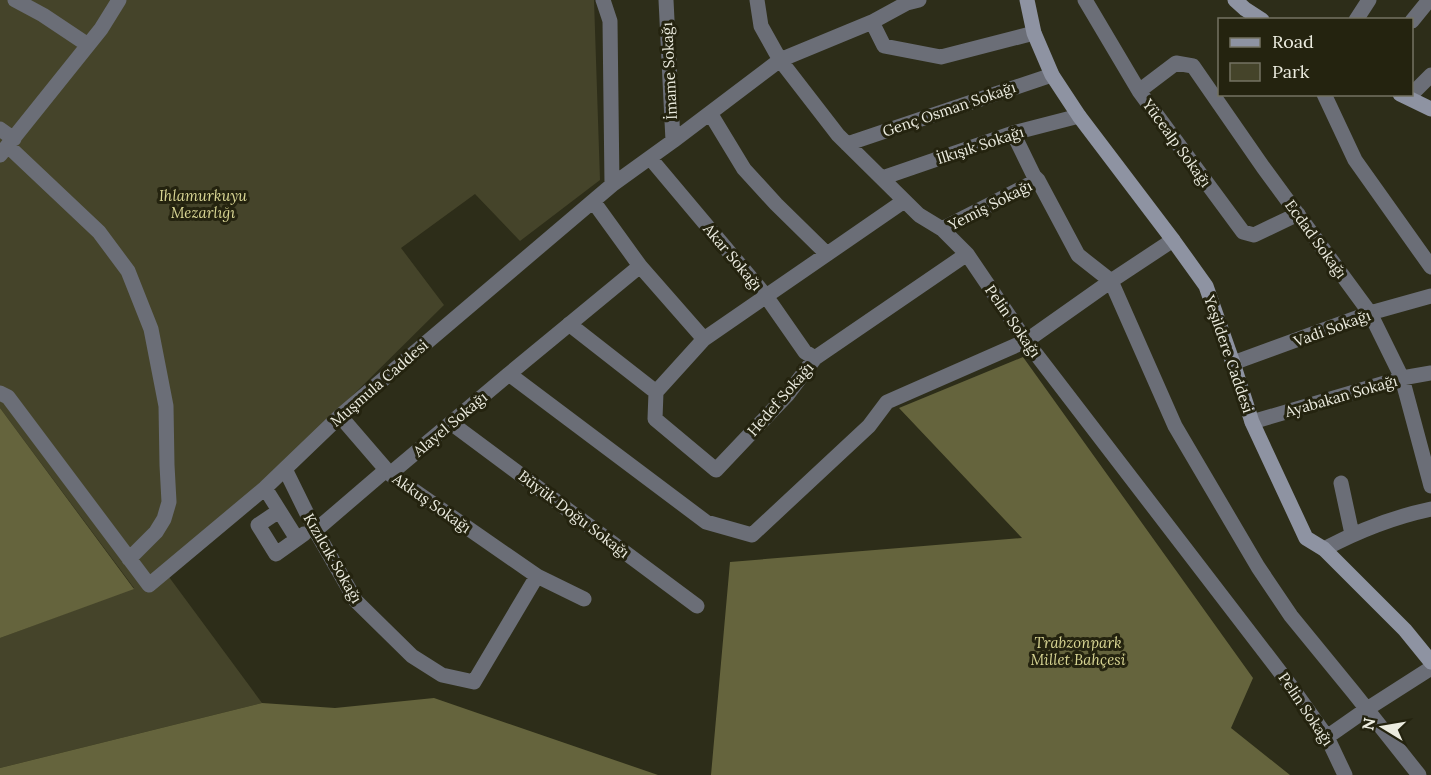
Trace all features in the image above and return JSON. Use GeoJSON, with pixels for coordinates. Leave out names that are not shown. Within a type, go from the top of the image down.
{"type":"FeatureCollection","features":[{"type":"Feature","properties":{"kind":"street"},"geometry":{"type":"LineString","coordinates":[[15,0],[43,15],[88,45]]}},
{"type":"Feature","properties":{"kind":"street"},"geometry":{"type":"LineString","coordinates":[[7,147],[101,29],[119,0]]}},
{"type":"Feature","properties":{"kind":"street"},"geometry":{"type":"LineString","coordinates":[[603,0],[610,21],[612,185]]}},
{"type":"Feature","properties":{"kind":"street","name":"İmame Sokağı"},"geometry":{"type":"LineString","coordinates":[[666,0],[673,141]]}},
{"type":"Feature","properties":{"kind":"street","name":"Pelin Sokağı"},"geometry":{"type":"LineString","coordinates":[[757,0],[761,26],[780,60],[838,135],[919,216],[942,229],[967,254],[1026,341],[1290,685],[1327,737],[1345,775]]}},
{"type":"Feature","properties":{"kind":"street"},"geometry":{"type":"LineString","coordinates":[[612,185],[780,60],[872,22],[907,3],[919,0]]}},
{"type":"Feature","properties":{"kind":"street","name":"Yeşildere Caddesi"},"geometry":{"type":"LineString","coordinates":[[1027,0],[1034,33],[1052,75],[1078,116],[1206,286],[1252,422],[1306,538],[1324,549],[1405,630],[1431,662]]}},
{"type":"Feature","properties":{"kind":"street","name":"Yücealp Sokağı"},"geometry":{"type":"LineString","coordinates":[[1085,0],[1139,91],[1243,232],[1254,235],[1298,214]]}},
{"type":"Feature","properties":{"kind":"street"},"geometry":{"type":"LineString","coordinates":[[1236,0],[1259,18]]}},
{"type":"Feature","properties":{"kind":"street"},"geometry":{"type":"LineString","coordinates":[[1357,18],[1369,0]]}},
{"type":"Feature","properties":{"kind":"street"},"geometry":{"type":"LineString","coordinates":[[1413,20],[1429,0]]}},
{"type":"Feature","properties":{"kind":"street"},"geometry":{"type":"LineString","coordinates":[[872,22],[884,46],[941,57],[1034,33]]}},
{"type":"Feature","properties":{"kind":"street","name":"Ecdad Sokağı"},"geometry":{"type":"LineString","coordinates":[[1139,91],[1176,63],[1193,66],[1217,94]]}},
{"type":"Feature","properties":{"kind":"street","name":"Genç Osman Sokağı"},"geometry":{"type":"LineString","coordinates":[[847,144],[1052,75]]}},
{"type":"Feature","properties":{"kind":"street"},"geometry":{"type":"LineString","coordinates":[[1413,90],[1431,75]]}},
{"type":"Feature","properties":{"kind":"street","name":"Ecdad Sokağı"},"geometry":{"type":"LineString","coordinates":[[1218,96],[1298,214],[1370,314],[1402,378],[1431,486]]}},
{"type":"Feature","properties":{"kind":"street"},"geometry":{"type":"LineString","coordinates":[[1325,96],[1355,160],[1431,267]]}},
{"type":"Feature","properties":{"kind":"street"},"geometry":{"type":"LineString","coordinates":[[1409,96],[1431,109]]}},
{"type":"Feature","properties":{"kind":"street"},"geometry":{"type":"LineString","coordinates":[[710,113],[744,169],[827,254]]}},
{"type":"Feature","properties":{"kind":"street","name":"İlkışık Sokağı"},"geometry":{"type":"LineString","coordinates":[[882,178],[1013,133],[1078,116]]}},
{"type":"Feature","properties":{"kind":"street"},"geometry":{"type":"LineString","coordinates":[[0,129],[7,147],[99,232],[128,271],[151,329],[166,405],[169,502],[164,519],[156,532],[129,559],[8,397],[0,393]]}},
{"type":"Feature","properties":{"kind":"street"},"geometry":{"type":"LineString","coordinates":[[1013,133],[1078,255],[1111,281],[1175,426],[1258,567],[1291,616],[1419,775]]}},
{"type":"Feature","properties":{"kind":"street","name":"Akar Sokağı"},"geometry":{"type":"LineString","coordinates":[[650,158],[766,296],[805,352],[815,358]]}},
{"type":"Feature","properties":{"kind":"street","name":"Yemiş Sokağı"},"geometry":{"type":"LineString","coordinates":[[942,229],[1038,180]]}},
{"type":"Feature","properties":{"kind":"street","name":"Muşmula Caddesi"},"geometry":{"type":"LineString","coordinates":[[129,559],[149,585],[265,488],[340,416],[612,185]]}},
{"type":"Feature","properties":{"kind":"street"},"geometry":{"type":"LineString","coordinates":[[593,201],[640,266],[704,339]]}},
{"type":"Feature","properties":{"kind":"street"},"geometry":{"type":"LineString","coordinates":[[569,324],[656,392],[704,339],[904,201]]}},
{"type":"Feature","properties":{"kind":"street"},"geometry":{"type":"LineString","coordinates":[[509,374],[706,522],[752,535],[869,426],[887,402],[1026,341],[1173,240]]}},
{"type":"Feature","properties":{"kind":"street","name":"Hedef Sokağı"},"geometry":{"type":"LineString","coordinates":[[656,392],[655,419],[716,470],[788,394],[815,358],[967,254]]}},
{"type":"Feature","properties":{"kind":"street","name":"Alayel Sokağı"},"geometry":{"type":"LineString","coordinates":[[297,539],[315,529],[451,423],[640,266]]}},
{"type":"Feature","properties":{"kind":"street","name":"Vadi Sokağı"},"geometry":{"type":"LineString","coordinates":[[1233,363],[1370,314],[1431,296]]}},
{"type":"Feature","properties":{"kind":"street","name":"Ayabakan Sokağı"},"geometry":{"type":"LineString","coordinates":[[1252,422],[1402,378],[1431,373]]}},
{"type":"Feature","properties":{"kind":"street","name":"Akkuş Sokağı"},"geometry":{"type":"LineString","coordinates":[[340,416],[388,472],[537,576],[584,599]]}},
{"type":"Feature","properties":{"kind":"street","name":"Büyük Doğu Sokağı"},"geometry":{"type":"LineString","coordinates":[[451,423],[697,606]]}},
{"type":"Feature","properties":{"kind":"street","name":"Kızılcık Sokağı"},"geometry":{"type":"LineString","coordinates":[[285,469],[315,529],[356,601],[412,656],[442,675],[474,682],[537,576]]}},
{"type":"Feature","properties":{"kind":"street"},"geometry":{"type":"LineString","coordinates":[[1341,483],[1352,534]]}},
{"type":"Feature","properties":{"kind":"street"},"geometry":{"type":"LineString","coordinates":[[265,488],[297,539]]}},
{"type":"Feature","properties":{"kind":"street"},"geometry":{"type":"LineString","coordinates":[[1324,549],[1352,534],[1408,514],[1431,509]]}},
{"type":"Feature","properties":{"kind":"street","name":"Kızılcık Sokağı"},"geometry":{"type":"LineString","coordinates":[[279,511],[258,525],[276,554],[297,539]]}},
{"type":"Feature","properties":{"kind":"street"},"geometry":{"type":"LineString","coordinates":[[1327,737],[1431,668]]}},
{"type":"Feature","properties":{"kind":"green space","name":"Ihlamurkuyu Mezarlığı"},"geometry":{"type":"Polygon","coordinates":[[[0,0],[594,0],[600,180],[520,241],[475,194],[401,248],[444,305],[169,577],[262,703],[0,768],[0,638],[134,588],[0,408],[0,0]]]}},
{"type":"Feature","properties":{"kind":"green space","name":"Trabzonpark Millet Bahçesi"},"geometry":{"type":"Polygon","coordinates":[[[1023,357],[1253,678],[1231,728],[1290,775],[711,775],[730,562],[1022,538],[899,408],[1023,357]]]}},
{"type":"Feature","properties":{"kind":"green space"},"geometry":{"type":"Polygon","coordinates":[[[0,408],[134,589],[0,638],[0,408]]]}},
{"type":"Feature","properties":{"kind":"green space"},"geometry":{"type":"Polygon","coordinates":[[[434,698],[658,775],[0,775],[0,768],[262,703],[335,708],[434,698]]]}}]}
